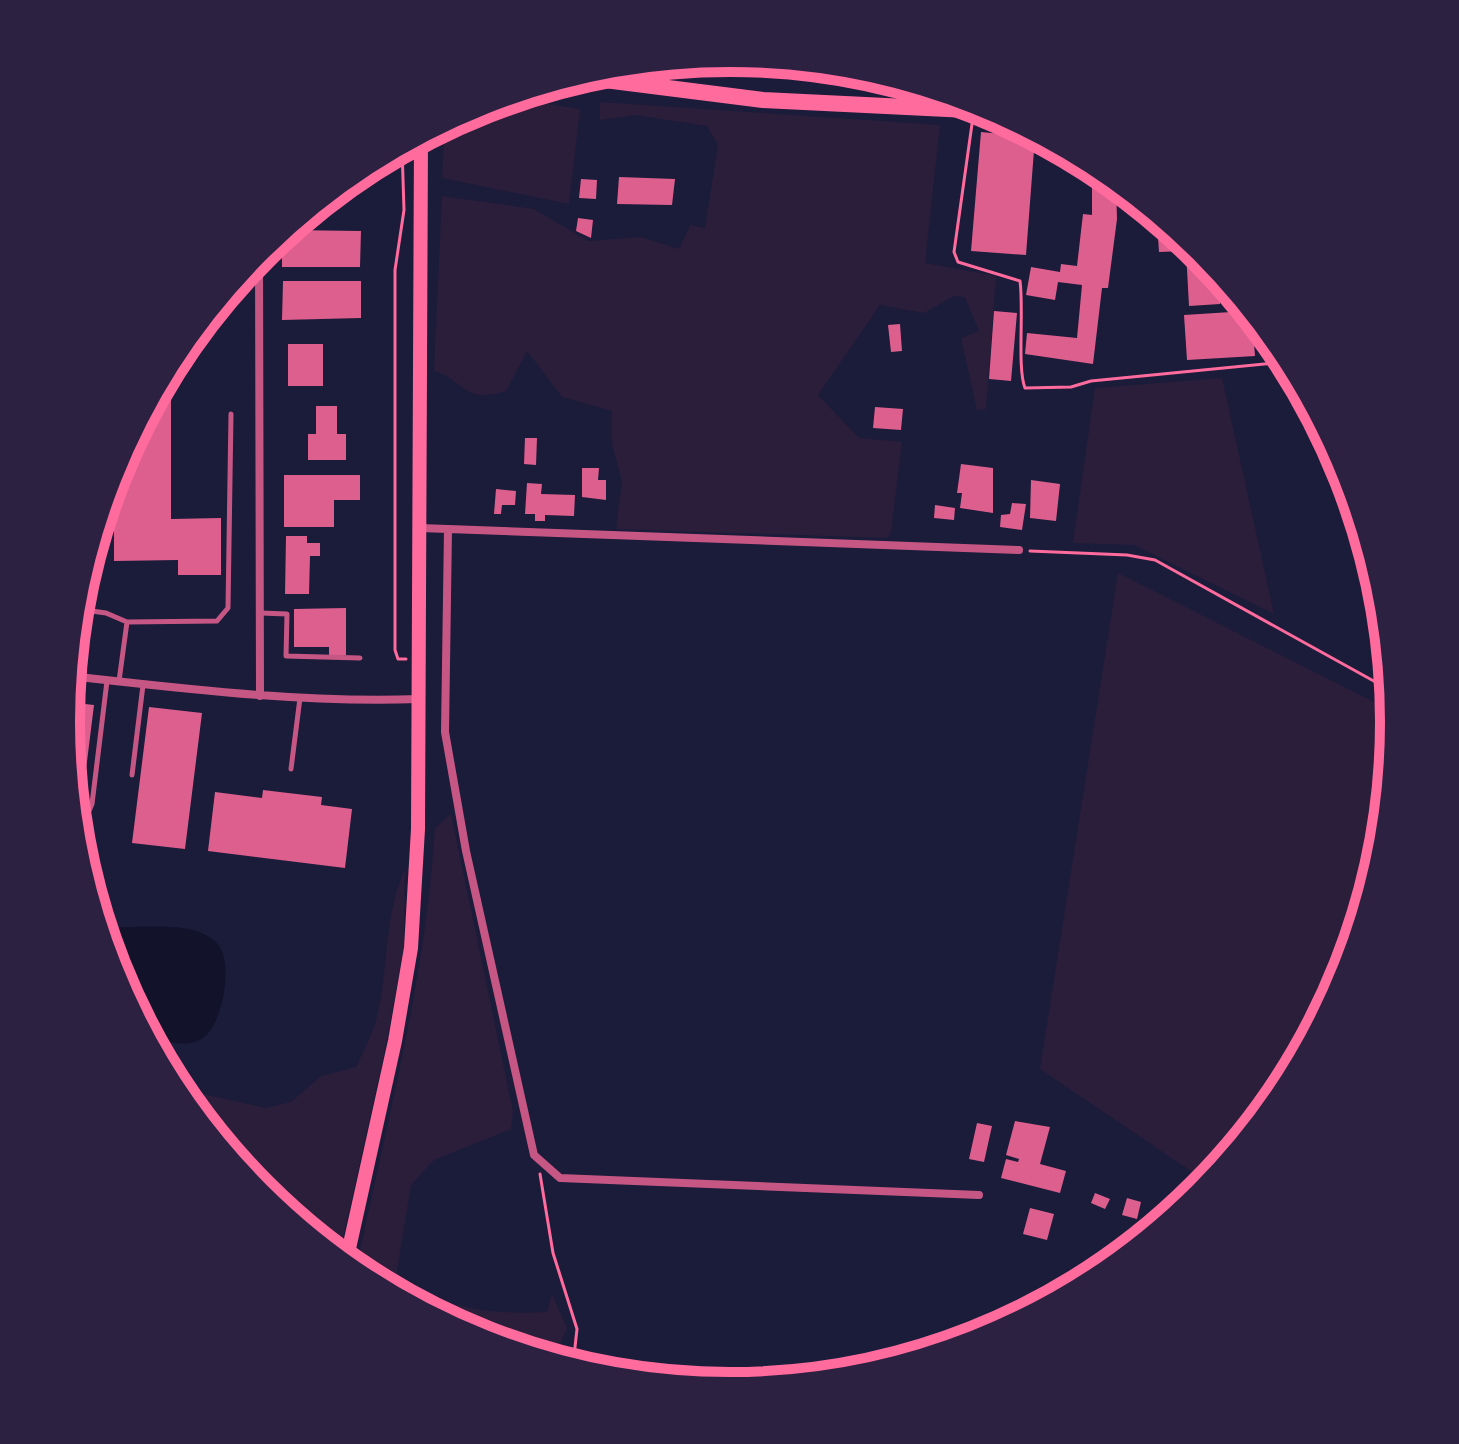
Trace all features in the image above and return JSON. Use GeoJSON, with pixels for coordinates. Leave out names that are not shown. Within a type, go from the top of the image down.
{"type":"FeatureCollection","features":[{"type":"Feature","properties":{"kind":"main road"},"geometry":{"type":"LineString","coordinates":[[619,82],[763,100],[947,109]]}},
{"type":"Feature","properties":{"kind":"main road"},"geometry":{"type":"LineString","coordinates":[[349,1249],[392,1056],[411,948],[418,829],[421,150]]}},
{"type":"Feature","properties":{"kind":"street"},"geometry":{"type":"LineString","coordinates":[[259,274],[260,696]]}},
{"type":"Feature","properties":{"kind":"street"},"geometry":{"type":"LineString","coordinates":[[420,528],[1019,550]]}},
{"type":"Feature","properties":{"kind":"street"},"geometry":{"type":"LineString","coordinates":[[448,529],[445,732],[466,851],[497,994],[534,1155],[540,1164],[560,1178],[979,1195]]}},
{"type":"Feature","properties":{"kind":"street"},"geometry":{"type":"LineString","coordinates":[[81,678],[260,696],[419,699]]}},
{"type":"Feature","properties":{"kind":"lane"},"geometry":{"type":"LineString","coordinates":[[89,611],[106,613],[127,622],[217,621],[228,608],[231,414]]}},
{"type":"Feature","properties":{"kind":"lane"},"geometry":{"type":"LineString","coordinates":[[260,613],[287,614],[286,656],[360,658]]}},
{"type":"Feature","properties":{"kind":"lane"},"geometry":{"type":"LineString","coordinates":[[119,682],[127,622]]}},
{"type":"Feature","properties":{"kind":"lane"},"geometry":{"type":"LineString","coordinates":[[87,816],[92,804],[107,681]]}},
{"type":"Feature","properties":{"kind":"lane"},"geometry":{"type":"LineString","coordinates":[[132,775],[143,685]]}},
{"type":"Feature","properties":{"kind":"lane"},"geometry":{"type":"LineString","coordinates":[[291,769],[300,698]]}},
{"type":"Feature","properties":{"kind":"path"},"geometry":{"type":"LineString","coordinates":[[979,121],[954,252],[958,262],[1020,281],[1024,330],[1021,378],[1025,388],[1071,387],[1091,381],[1271,363]]}},
{"type":"Feature","properties":{"kind":"path"},"geometry":{"type":"LineString","coordinates":[[402,161],[404,210],[395,270],[395,650],[398,659],[419,659]]}},
{"type":"Feature","properties":{"kind":"path"},"geometry":{"type":"LineString","coordinates":[[1019,550],[1127,555],[1155,560],[1378,683]]}},
{"type":"Feature","properties":{"kind":"path"},"geometry":{"type":"LineString","coordinates":[[540,1164],[540,1186],[553,1253],[577,1329],[574,1353]]}},
{"type":"Feature","properties":{"kind":"shaded area"},"geometry":{"type":"Polygon","coordinates":[[[535,102],[580,109],[569,204],[442,178],[444,138],[535,102]]]}},
{"type":"Feature","properties":{"kind":"shaded area"},"geometry":{"type":"Polygon","coordinates":[[[600,102],[940,125],[925,263],[996,276],[986,409],[977,410],[961,338],[979,331],[965,297],[954,296],[924,313],[880,305],[818,395],[859,438],[902,442],[891,532],[887,538],[616,529],[622,481],[612,445],[612,411],[562,397],[527,351],[506,391],[480,395],[472,393],[434,371],[442,196],[534,209],[588,241],[641,237],[679,249],[690,225],[705,228],[718,145],[707,126],[635,115],[600,120],[600,102]]]}},
{"type":"Feature","properties":{"kind":"shaded area"},"geometry":{"type":"Polygon","coordinates":[[[1222,378],[1274,614],[1134,545],[1073,543],[1095,388],[1222,378]]]}},
{"type":"Feature","properties":{"kind":"shaded area"},"geometry":{"type":"Polygon","coordinates":[[[1118,573],[1379,705],[1374,807],[1367,849],[1345,931],[1312,1009],[1270,1083],[1245,1118],[1196,1175],[1040,1069],[1118,573]]]}},
{"type":"Feature","properties":{"kind":"shaded area"},"geometry":{"type":"Polygon","coordinates":[[[451,814],[513,1111],[511,1129],[434,1160],[411,1185],[396,1277],[449,1303],[487,1311],[547,1312],[552,1294],[567,1328],[558,1349],[481,1323],[442,1305],[404,1285],[359,1256],[414,995],[435,828],[451,814]]]}},
{"type":"Feature","properties":{"kind":"shaded area"},"geometry":{"type":"Polygon","coordinates":[[[405,869],[404,946],[386,1045],[342,1243],[270,1182],[241,1151],[196,1092],[266,1108],[291,1102],[321,1076],[356,1067],[379,1008],[389,928],[405,869]]]}},
{"type":"Feature","properties":{"kind":"shaded area"},"geometry":{"type":"Polygon","coordinates":[[[161,926],[191,930],[204,934],[222,950],[226,976],[224,991],[210,1031],[203,1038],[190,1043],[164,1041],[147,1009],[113,927],[161,926]]]}},
{"type":"Feature","properties":{"kind":"building"},"geometry":{"type":"Polygon","coordinates":[[[981,132],[1007,134],[1034,148],[1026,255],[971,251],[981,132]]]}},
{"type":"Feature","properties":{"kind":"building"},"geometry":{"type":"Polygon","coordinates":[[[619,177],[675,179],[672,205],[617,204],[619,177]]]}},
{"type":"Feature","properties":{"kind":"building"},"geometry":{"type":"Polygon","coordinates":[[[581,179],[597,180],[596,199],[579,198],[581,179]]]}},
{"type":"Feature","properties":{"kind":"building"},"geometry":{"type":"Polygon","coordinates":[[[1092,183],[1116,200],[1117,219],[1108,288],[1102,288],[1093,364],[1025,354],[1027,333],[1077,338],[1082,285],[1058,282],[1055,300],[1026,295],[1031,267],[1060,272],[1061,264],[1077,266],[1083,214],[1092,215],[1092,183]]]}},
{"type":"Feature","properties":{"kind":"building"},"geometry":{"type":"Polygon","coordinates":[[[578,218],[593,220],[591,238],[576,231],[578,218]]]}},
{"type":"Feature","properties":{"kind":"building"},"geometry":{"type":"Polygon","coordinates":[[[304,230],[361,231],[360,267],[282,267],[282,251],[304,230]]]}},
{"type":"Feature","properties":{"kind":"building"},"geometry":{"type":"Polygon","coordinates":[[[1158,233],[1178,251],[1159,252],[1158,233]]]}},
{"type":"Feature","properties":{"kind":"building"},"geometry":{"type":"Polygon","coordinates":[[[1186,260],[1219,295],[1220,304],[1189,306],[1186,260]]]}},
{"type":"Feature","properties":{"kind":"building"},"geometry":{"type":"Polygon","coordinates":[[[283,281],[361,281],[361,318],[282,320],[283,281]]]}},
{"type":"Feature","properties":{"kind":"building"},"geometry":{"type":"Polygon","coordinates":[[[994,311],[1017,313],[1011,381],[989,379],[994,311]]]}},
{"type":"Feature","properties":{"kind":"building"},"geometry":{"type":"Polygon","coordinates":[[[1233,312],[1254,338],[1255,356],[1187,360],[1184,315],[1233,312]]]}},
{"type":"Feature","properties":{"kind":"building"},"geometry":{"type":"Polygon","coordinates":[[[900,324],[902,351],[891,352],[888,325],[900,324]]]}},
{"type":"Feature","properties":{"kind":"building"},"geometry":{"type":"Polygon","coordinates":[[[288,344],[323,344],[323,386],[288,386],[288,344]]]}},
{"type":"Feature","properties":{"kind":"building"},"geometry":{"type":"Polygon","coordinates":[[[171,390],[171,519],[221,518],[221,575],[178,575],[178,560],[114,561],[114,513],[129,473],[171,390]]]}},
{"type":"Feature","properties":{"kind":"building"},"geometry":{"type":"Polygon","coordinates":[[[316,406],[337,406],[337,434],[346,434],[346,460],[308,460],[308,434],[316,434],[316,406]]]}},
{"type":"Feature","properties":{"kind":"building"},"geometry":{"type":"Polygon","coordinates":[[[875,407],[903,409],[901,430],[873,428],[875,407]]]}},
{"type":"Feature","properties":{"kind":"building"},"geometry":{"type":"Polygon","coordinates":[[[525,438],[537,438],[536,465],[524,464],[525,438]]]}},
{"type":"Feature","properties":{"kind":"building"},"geometry":{"type":"Polygon","coordinates":[[[961,464],[993,468],[993,513],[960,508],[962,493],[957,493],[961,464]]]}},
{"type":"Feature","properties":{"kind":"building"},"geometry":{"type":"Polygon","coordinates":[[[582,468],[599,468],[598,480],[606,480],[606,500],[582,497],[582,468]]]}},
{"type":"Feature","properties":{"kind":"building"},"geometry":{"type":"Polygon","coordinates":[[[284,475],[360,475],[360,500],[334,500],[334,527],[284,527],[284,475]]]}},
{"type":"Feature","properties":{"kind":"building"},"geometry":{"type":"Polygon","coordinates":[[[1031,480],[1060,484],[1056,521],[1030,518],[1031,480]]]}},
{"type":"Feature","properties":{"kind":"building"},"geometry":{"type":"Polygon","coordinates":[[[527,483],[542,484],[541,494],[575,495],[574,516],[545,515],[545,521],[535,521],[535,514],[525,514],[527,483]]]}},
{"type":"Feature","properties":{"kind":"building"},"geometry":{"type":"Polygon","coordinates":[[[496,489],[516,491],[515,505],[502,505],[501,514],[494,514],[496,489]]]}},
{"type":"Feature","properties":{"kind":"building"},"geometry":{"type":"Polygon","coordinates":[[[1012,503],[1026,504],[1022,530],[1000,527],[1001,515],[1010,514],[1012,503]]]}},
{"type":"Feature","properties":{"kind":"building"},"geometry":{"type":"Polygon","coordinates":[[[935,505],[955,508],[954,520],[934,518],[935,505]]]}},
{"type":"Feature","properties":{"kind":"building"},"geometry":{"type":"Polygon","coordinates":[[[286,536],[307,536],[307,543],[320,543],[320,556],[310,556],[309,594],[285,594],[286,536]]]}},
{"type":"Feature","properties":{"kind":"building"},"geometry":{"type":"Polygon","coordinates":[[[346,608],[346,655],[329,655],[329,647],[294,647],[294,609],[346,608]]]}},
{"type":"Feature","properties":{"kind":"building"},"geometry":{"type":"Polygon","coordinates":[[[80,703],[94,705],[83,790],[80,703]]]}},
{"type":"Feature","properties":{"kind":"building"},"geometry":{"type":"Polygon","coordinates":[[[149,707],[202,713],[185,849],[132,843],[149,707]]]}},
{"type":"Feature","properties":{"kind":"building"},"geometry":{"type":"Polygon","coordinates":[[[263,790],[322,797],[321,805],[352,809],[345,868],[208,851],[215,792],[262,798],[263,790]]]}},
{"type":"Feature","properties":{"kind":"building"},"geometry":{"type":"Polygon","coordinates":[[[1015,1121],[1050,1127],[1040,1164],[1066,1171],[1060,1193],[1001,1178],[1006,1159],[1018,1162],[1019,1159],[1006,1155],[1015,1121]]]}},
{"type":"Feature","properties":{"kind":"building"},"geometry":{"type":"Polygon","coordinates":[[[977,1123],[992,1126],[984,1162],[969,1159],[977,1123]]]}},
{"type":"Feature","properties":{"kind":"building"},"geometry":{"type":"Polygon","coordinates":[[[1095,1193],[1110,1199],[1105,1209],[1091,1203],[1095,1193]]]}},
{"type":"Feature","properties":{"kind":"building"},"geometry":{"type":"Polygon","coordinates":[[[1127,1198],[1141,1202],[1137,1219],[1122,1215],[1127,1198]]]}},
{"type":"Feature","properties":{"kind":"building"},"geometry":{"type":"Polygon","coordinates":[[[1030,1208],[1054,1214],[1047,1240],[1023,1234],[1030,1208]]]}}]}
